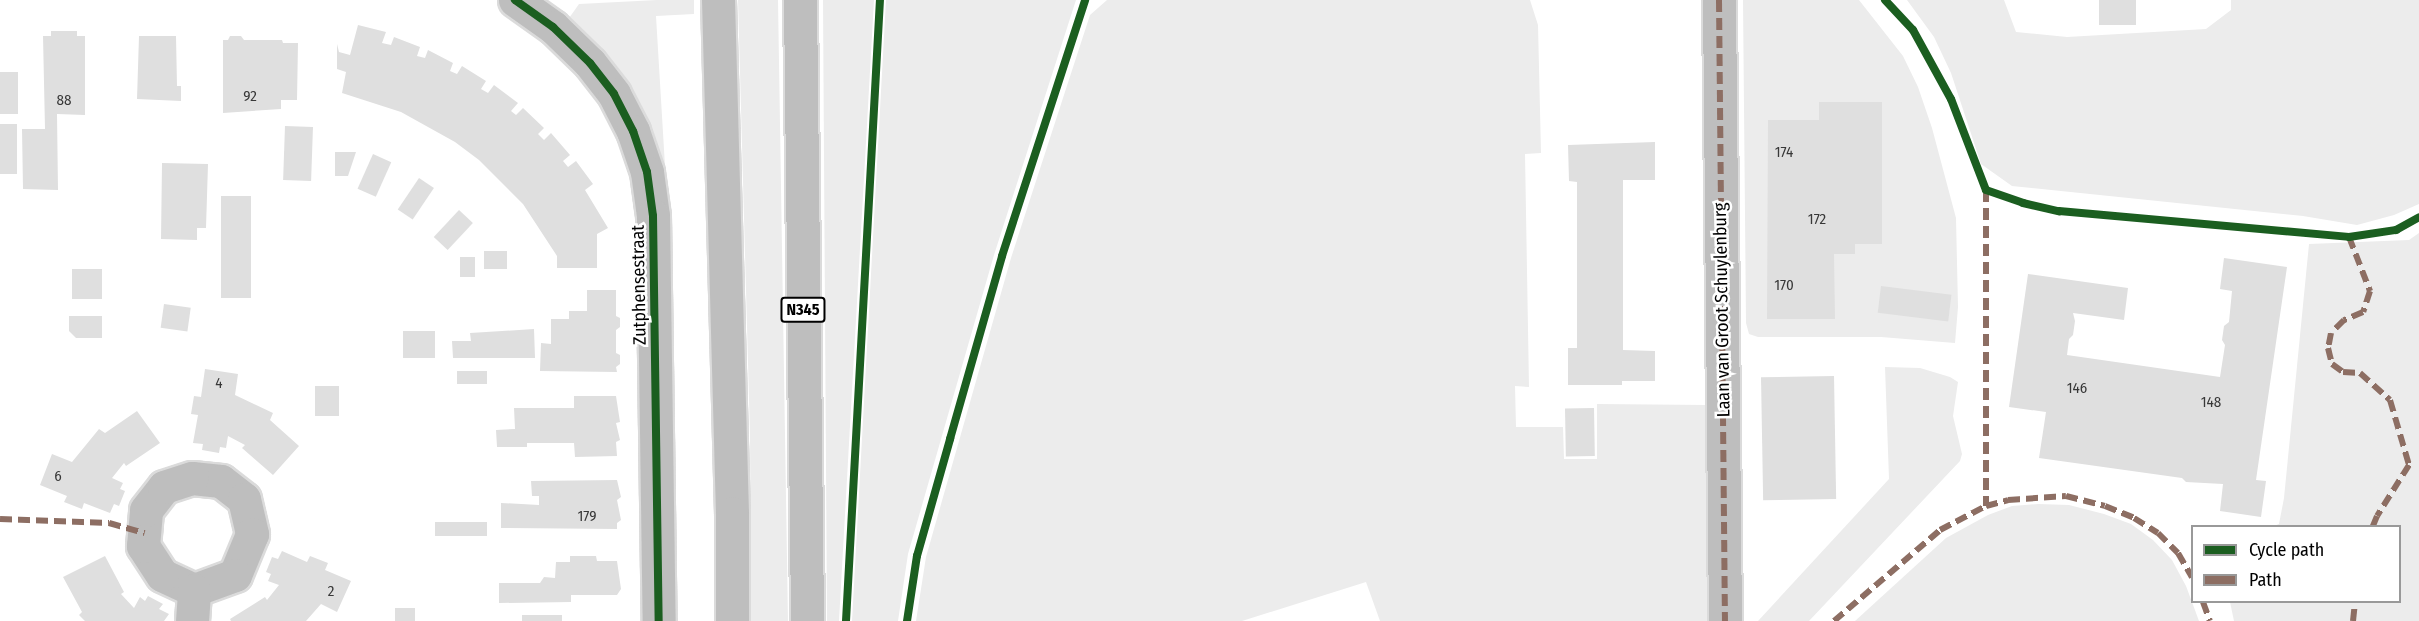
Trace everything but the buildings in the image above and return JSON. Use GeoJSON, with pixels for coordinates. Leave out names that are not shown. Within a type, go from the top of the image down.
{"type":"FeatureCollection","features":[{"type":"Feature","properties":{"kind":"street","name":"Zutphensestraat"},"geometry":{"type":"LineString","coordinates":[[515,0],[553,27],[590,63],[614,94],[633,131],[646,172],[652,216],[659,621]]}},
{"type":"Feature","properties":{"kind":"street"},"geometry":{"type":"LineString","coordinates":[[718,0],[732,513],[732,621]]}},
{"type":"Feature","properties":{"kind":"street","name":"N345"},"geometry":{"type":"LineString","coordinates":[[800,0],[807,621]]}},
{"type":"Feature","properties":{"kind":"street","name":"Laan van Groot Schuylenburg"},"geometry":{"type":"LineString","coordinates":[[1719,0],[1725,621]]}},
{"type":"Feature","properties":{"kind":"shaded area"},"geometry":{"type":"Polygon","coordinates":[[[694,0],[694,14],[656,16],[665,166],[629,90],[567,21],[579,4],[694,0]]]}},
{"type":"Feature","properties":{"kind":"shaded area"},"geometry":{"type":"Polygon","coordinates":[[[738,0],[778,0],[788,621],[751,621],[750,435],[738,0]]]}},
{"type":"Feature","properties":{"kind":"shaded area"},"geometry":{"type":"Polygon","coordinates":[[[823,0],[874,0],[839,621],[827,621],[823,0]]]}},
{"type":"Feature","properties":{"kind":"shaded area"},"geometry":{"type":"Polygon","coordinates":[[[886,0],[1076,0],[994,255],[908,554],[898,621],[852,621],[886,0]]]}},
{"type":"Feature","properties":{"kind":"shaded area"},"geometry":{"type":"Polygon","coordinates":[[[1107,0],[1530,0],[1538,25],[1541,153],[1525,154],[1529,387],[1515,386],[1516,427],[1563,427],[1564,459],[1597,459],[1597,404],[1707,405],[1708,621],[1380,621],[1366,582],[1242,621],[916,621],[926,557],[1011,258],[1090,15],[1107,0]]]}},
{"type":"Feature","properties":{"kind":"shaded area"},"geometry":{"type":"Polygon","coordinates":[[[1743,0],[1859,0],[1903,56],[1918,87],[1932,128],[1956,218],[1958,307],[1955,343],[1881,337],[1758,337],[1749,334],[1746,323],[1743,0]]]}},
{"type":"Feature","properties":{"kind":"shaded area"},"geometry":{"type":"Polygon","coordinates":[[[1907,0],[2004,0],[2016,32],[2067,37],[2206,29],[2231,10],[2231,0],[2419,0],[2419,204],[2394,215],[2357,225],[2303,216],[2012,186],[1981,164],[1951,73],[1934,37],[1907,0]]]}},
{"type":"Feature","properties":{"kind":"shaded area"},"geometry":{"type":"Polygon","coordinates":[[[2419,233],[2419,621],[2234,621],[2230,603],[2401,603],[2401,525],[2276,525],[2279,524],[2284,498],[2309,244],[2409,240],[2419,233]]]}},
{"type":"Feature","properties":{"kind":"shaded area"},"geometry":{"type":"Polygon","coordinates":[[[1885,367],[1920,368],[1950,377],[1958,382],[1953,416],[1962,454],[1960,461],[1809,621],[1758,621],[1889,479],[1885,367]]]}},
{"type":"Feature","properties":{"kind":"shaded area"},"geometry":{"type":"Polygon","coordinates":[[[2069,505],[2131,524],[2153,540],[2172,560],[2186,586],[2199,621],[1855,621],[1946,538],[1988,515],[2012,506],[2069,505]]]}},
{"type":"Feature","properties":{"kind":"marked path"},"geometry":{"type":"LineString","coordinates":[[1719,0],[1725,621]]}},
{"type":"Feature","properties":{"kind":"marked path"},"geometry":{"type":"LineString","coordinates":[[1986,190],[1986,506]]}},
{"type":"Feature","properties":{"kind":"marked path"},"geometry":{"type":"LineString","coordinates":[[2349,237],[2370,291],[2363,312],[2344,320],[2331,333],[2328,348],[2332,364],[2343,372],[2360,373],[2390,400],[2409,465],[2373,525]]}},
{"type":"Feature","properties":{"kind":"marked path"},"geometry":{"type":"LineString","coordinates":[[1834,621],[1940,530],[1986,506],[2008,500],[2066,496],[2105,506],[2134,518],[2158,533],[2178,553],[2191,575]]}},
{"type":"Feature","properties":{"kind":"marked path"},"geometry":{"type":"LineString","coordinates":[[0,519],[109,523],[145,533]]}},
{"type":"Feature","properties":{"kind":"marked path"},"geometry":{"type":"LineString","coordinates":[[2203,603],[2210,621]]}},
{"type":"Feature","properties":{"kind":"marked path"},"geometry":{"type":"LineString","coordinates":[[2353,621],[2355,603]]}},
{"type":"Feature","properties":{"kind":"cycle path"},"geometry":{"type":"LineString","coordinates":[[515,0],[553,27],[590,63],[614,94],[633,131],[647,172],[653,216],[659,621]]}},
{"type":"Feature","properties":{"kind":"cycle path"},"geometry":{"type":"LineString","coordinates":[[846,621],[880,0]]}},
{"type":"Feature","properties":{"kind":"cycle path"},"geometry":{"type":"LineString","coordinates":[[907,621],[917,556],[1002,256],[1085,0]]}},
{"type":"Feature","properties":{"kind":"cycle path"},"geometry":{"type":"LineString","coordinates":[[1885,0],[1913,30],[1951,99],[1986,190],[2023,203],[2059,211],[2349,237],[2396,230],[2419,217]]}}]}
